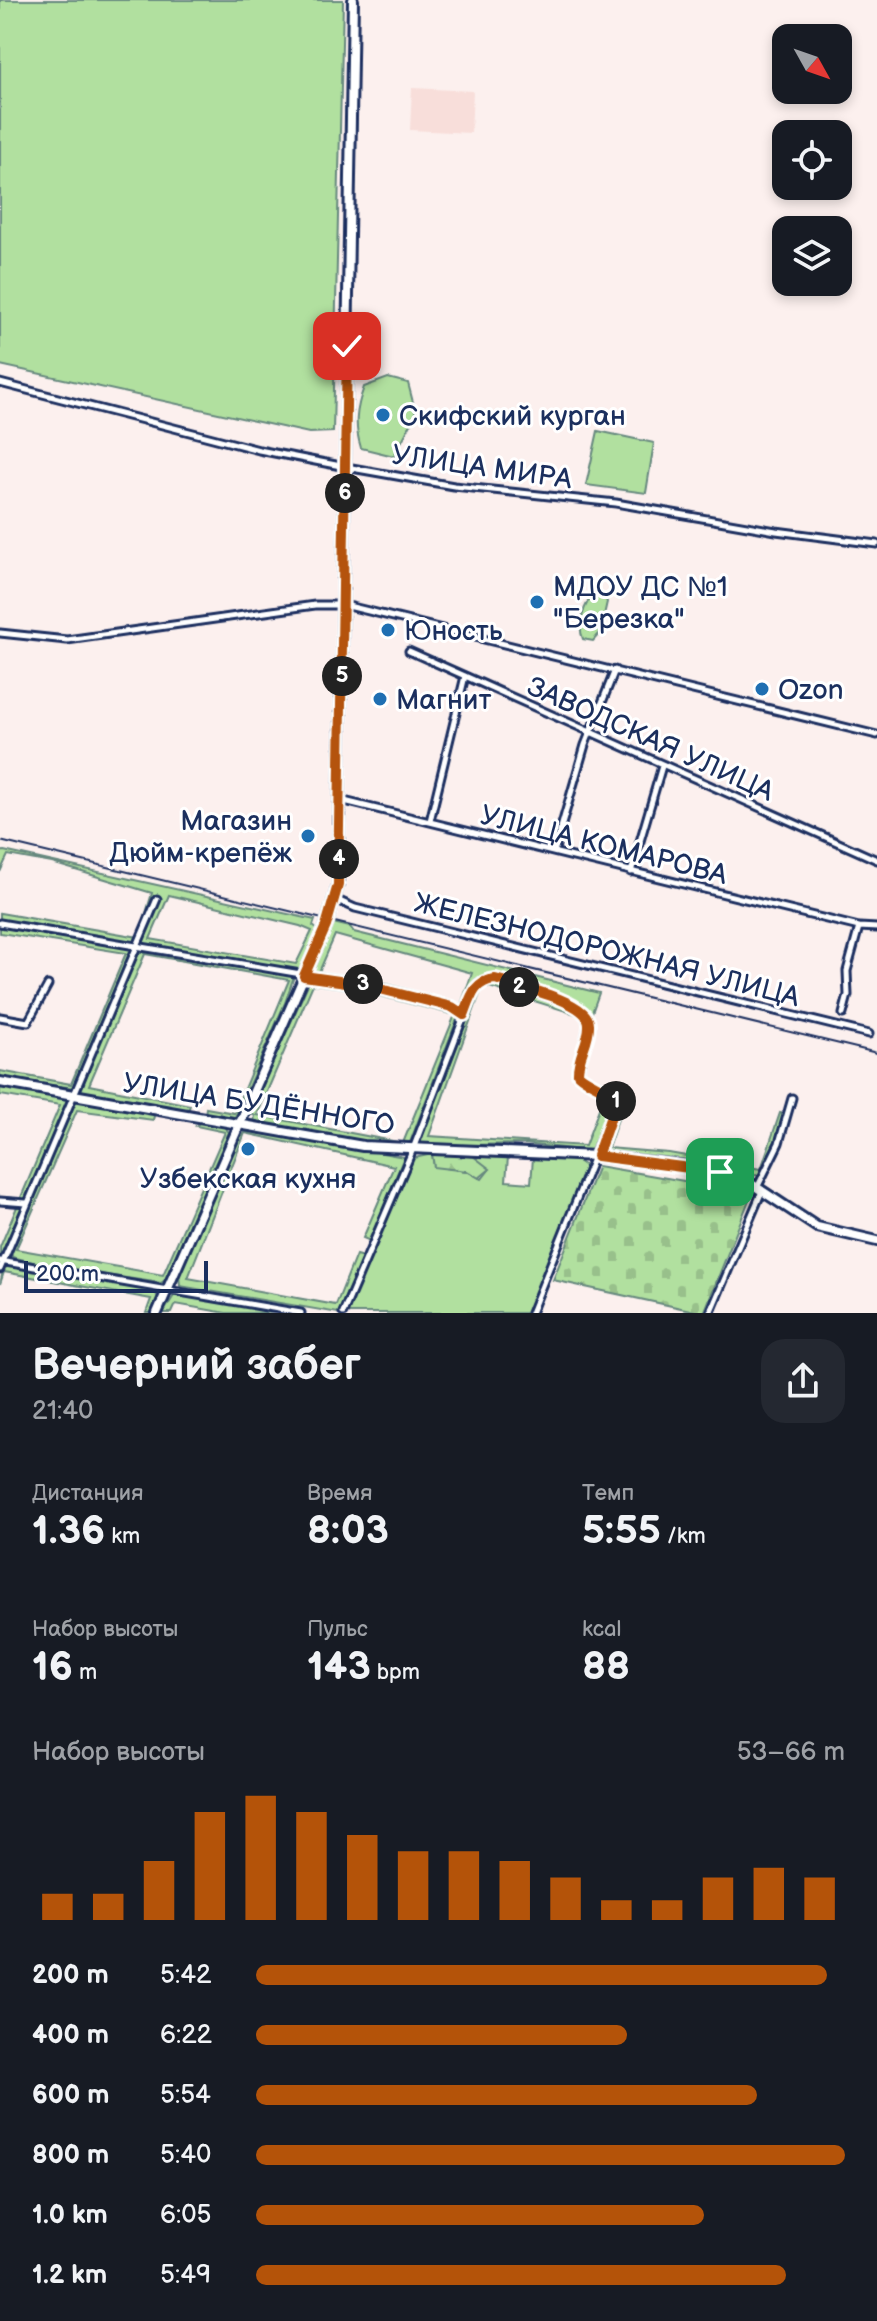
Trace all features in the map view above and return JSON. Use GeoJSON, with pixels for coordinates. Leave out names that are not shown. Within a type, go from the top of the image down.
{"type":"FeatureCollection","features":[{"type":"Feature","properties":{"kind":"street"},"geometry":{"type":"LineString","coordinates":[[157,1313],[335,899],[344,605],[353,0]]}},
{"type":"Feature","properties":{"kind":"street","name":"УЛИЦА МИРА"},"geometry":{"type":"LineString","coordinates":[[0,383],[259,450],[346,467],[454,486],[616,503],[776,531],[874,543]]}},
{"type":"Feature","properties":{"kind":"street"},"geometry":{"type":"LineString","coordinates":[[0,633],[34,639],[67,640],[315,605],[344,605],[877,735]]}},
{"type":"Feature","properties":{"kind":"street","name":"ЗАВОДСКАЯ УЛИЦА"},"geometry":{"type":"LineString","coordinates":[[409,651],[877,860]]}},
{"type":"Feature","properties":{"kind":"street"},"geometry":{"type":"LineString","coordinates":[[554,852],[585,745],[615,670]]}},
{"type":"Feature","properties":{"kind":"street"},"geometry":{"type":"LineString","coordinates":[[430,821],[465,676]]}},
{"type":"Feature","properties":{"kind":"street"},"geometry":{"type":"LineString","coordinates":[[631,872],[662,766]]}},
{"type":"Feature","properties":{"kind":"street","name":"УЛИЦА КОМАРОВА"},"geometry":{"type":"LineString","coordinates":[[340,800],[859,927],[876,928]]}},
{"type":"Feature","properties":{"kind":"street"},"geometry":{"type":"LineString","coordinates":[[0,1269],[157,899]]}},
{"type":"Feature","properties":{"kind":"street","name":"ЖЕЛЕЗНОДОРОЖНАЯ УЛИЦА"},"geometry":{"type":"LineString","coordinates":[[335,899],[355,908],[496,944],[869,1034]]}},
{"type":"Feature","properties":{"kind":"street"},"geometry":{"type":"LineString","coordinates":[[0,923],[360,984],[452,1007],[464,1015],[413,1149],[343,1313]]}},
{"type":"Feature","properties":{"kind":"street"},"geometry":{"type":"LineString","coordinates":[[843,1014],[848,995],[847,971],[859,927]]}},
{"type":"Feature","properties":{"kind":"street","name":"ЖЕЛЕЗНОДОРОЖНАЯ УЛИЦА"},"geometry":{"type":"LineString","coordinates":[[464,1015],[474,990],[486,980],[495,979],[571,1004],[585,1015],[589,1024],[578,1074],[585,1081],[606,1088],[617,1099],[597,1156]]}},
{"type":"Feature","properties":{"kind":"street"},"geometry":{"type":"LineString","coordinates":[[0,1017],[28,1022],[48,985]]}},
{"type":"Feature","properties":{"kind":"street","name":"УЛИЦА БУДЁННОГО"},"geometry":{"type":"LineString","coordinates":[[0,1082],[363,1146],[597,1156],[720,1172],[760,1189],[817,1227],[877,1241]]}},
{"type":"Feature","properties":{"kind":"street"},"geometry":{"type":"LineString","coordinates":[[710,1313],[779,1143],[792,1098]]}},
{"type":"Feature","properties":{"kind":"street"},"geometry":{"type":"LineString","coordinates":[[531,1313],[597,1156]]}},
{"type":"Feature","properties":{"kind":"street"},"geometry":{"type":"LineString","coordinates":[[0,1201],[27,1203]]}},
{"type":"Feature","properties":{"kind":"street"},"geometry":{"type":"LineString","coordinates":[[2,1261],[301,1313]]}},
{"type":"Feature","properties":{"kind":"shaded area"},"geometry":{"type":"Polygon","coordinates":[[[412,88],[473,91],[471,133],[410,130],[412,88]]]}},
{"type":"Feature","properties":{"kind":"green space"},"geometry":{"type":"Polygon","coordinates":[[[0,0],[343,0],[333,432],[309,433],[0,365],[0,0]]]}},
{"type":"Feature","properties":{"kind":"green space"},"geometry":{"type":"Polygon","coordinates":[[[388,378],[408,383],[416,414],[394,456],[361,448],[357,425],[364,387],[388,378]]]}},
{"type":"Feature","properties":{"kind":"green space"},"geometry":{"type":"Polygon","coordinates":[[[598,431],[654,443],[646,493],[586,485],[598,431]]]}},
{"type":"Feature","properties":{"kind":"green space"},"geometry":{"type":"Polygon","coordinates":[[[594,594],[604,596],[607,602],[600,633],[593,641],[583,639],[581,621],[594,594]]]}},
{"type":"Feature","properties":{"kind":"green space"},"geometry":{"type":"Polygon","coordinates":[[[4,851],[315,920],[313,926],[318,930],[302,967],[297,970],[0,920],[0,913],[139,937],[152,893],[52,863],[8,855],[0,872],[0,852],[4,851]],[[169,895],[150,939],[296,964],[312,931],[169,895]]]}},
{"type":"Feature","properties":{"kind":"green space"},"geometry":{"type":"Polygon","coordinates":[[[333,923],[350,927],[354,932],[599,993],[590,1018],[569,1002],[536,987],[487,979],[476,982],[460,1009],[312,973],[333,923]],[[335,935],[319,972],[380,982],[461,1005],[472,973],[335,935]]]}},
{"type":"Feature","properties":{"kind":"green space"},"geometry":{"type":"Polygon","coordinates":[[[0,926],[132,949],[76,1088],[0,1079],[0,1071],[71,1084],[126,953],[0,933],[0,926]]]}},
{"type":"Feature","properties":{"kind":"green space"},"geometry":{"type":"Polygon","coordinates":[[[141,949],[294,976],[235,1117],[205,1114],[206,1108],[234,1113],[289,980],[145,954],[89,1085],[190,1105],[188,1111],[81,1091],[113,1006],[141,949]]]}},
{"type":"Feature","properties":{"kind":"green space"},"geometry":{"type":"Polygon","coordinates":[[[490,981],[573,1007],[586,1023],[579,1015],[483,985],[429,1136],[585,1146],[606,1090],[614,1097],[601,1138],[592,1151],[524,1144],[419,1146],[473,995],[479,986],[490,981]]]}},
{"type":"Feature","properties":{"kind":"green space"},"geometry":{"type":"Polygon","coordinates":[[[309,982],[349,983],[459,1014],[409,1145],[383,1145],[254,1121],[255,1116],[250,1113],[309,982]],[[313,984],[257,1115],[403,1143],[455,1015],[353,989],[313,984]]]}},
{"type":"Feature","properties":{"kind":"green space"},"geometry":{"type":"Polygon","coordinates":[[[0,1086],[69,1099],[0,1258],[0,1247],[60,1105],[0,1095],[0,1086]]]}},
{"type":"Feature","properties":{"kind":"green space"},"geometry":{"type":"Polygon","coordinates":[[[623,1094],[626,1096],[608,1148],[669,1153],[761,1169],[780,1113],[784,1114],[777,1141],[762,1174],[751,1176],[717,1166],[607,1152],[604,1143],[623,1094]]]}},
{"type":"Feature","properties":{"kind":"green space"},"geometry":{"type":"Polygon","coordinates":[[[79,1100],[155,1112],[153,1120],[77,1110],[16,1249],[163,1275],[225,1132],[196,1126],[200,1122],[223,1126],[229,1132],[165,1280],[161,1283],[57,1268],[12,1257],[11,1248],[71,1106],[79,1100]]]}},
{"type":"Feature","properties":{"kind":"green space"},"geometry":{"type":"Polygon","coordinates":[[[252,1129],[404,1157],[370,1241],[363,1238],[394,1166],[245,1133],[252,1129]]]}},
{"type":"Feature","properties":{"kind":"green space"},"geometry":{"type":"Polygon","coordinates":[[[245,1133],[188,1278],[336,1305],[356,1255],[363,1257],[338,1313],[180,1286],[179,1275],[239,1137],[245,1133]]]}},
{"type":"Feature","properties":{"kind":"green space"},"geometry":{"type":"Polygon","coordinates":[[[432,1154],[434,1166],[467,1171],[482,1179],[489,1170],[473,1156],[508,1157],[506,1181],[531,1183],[533,1158],[574,1158],[585,1166],[570,1215],[527,1313],[346,1313],[410,1159],[432,1154]]]}},
{"type":"Feature","properties":{"kind":"green space"},"geometry":{"type":"Polygon","coordinates":[[[432,1154],[473,1156],[490,1169],[479,1178],[467,1171],[434,1167],[432,1154]]]}},
{"type":"Feature","properties":{"kind":"green space"},"geometry":{"type":"Polygon","coordinates":[[[598,1166],[751,1195],[704,1313],[553,1280],[598,1166]]]}},
{"type":"Feature","properties":{"kind":"green space"},"geometry":{"type":"Polygon","coordinates":[[[4,1266],[153,1290],[158,1297],[151,1313],[146,1313],[151,1299],[4,1272],[0,1284],[4,1266]]]}},
{"type":"Feature","properties":{"kind":"green space"},"geometry":{"type":"Polygon","coordinates":[[[175,1294],[284,1313],[226,1313],[176,1304],[172,1313],[163,1313],[175,1294]]]}},
{"type":"Feature","properties":{"kind":"railway"},"geometry":{"type":"LineString","coordinates":[[0,841],[877,1053]]}},
{"type":"Feature","properties":{"kind":"place","name":"Скифский курган"},"geometry":{"type":"Point","coordinates":[383,415]}},
{"type":"Feature","properties":{"kind":"place","name":"МДОУ ДС №1 \"Березка\""},"geometry":{"type":"Point","coordinates":[537,602]}},
{"type":"Feature","properties":{"kind":"place","name":"Юность"},"geometry":{"type":"Point","coordinates":[388,630]}},
{"type":"Feature","properties":{"kind":"place","name":"Ozon"},"geometry":{"type":"Point","coordinates":[762,689]}},
{"type":"Feature","properties":{"kind":"place","name":"Магнит"},"geometry":{"type":"Point","coordinates":[380,699]}},
{"type":"Feature","properties":{"kind":"place","name":"Магазин Дюйм-крепёж"},"geometry":{"type":"Point","coordinates":[308,836]}},
{"type":"Feature","properties":{"kind":"place","name":"Узбекская кухня"},"geometry":{"type":"Point","coordinates":[248,1149]}},
{"type":"Feature","properties":{"kind":"route"},"geometry":{"type":"LineString","coordinates":[[347,346],[338,885],[326,926],[304,976],[360,984],[452,1007],[464,1015],[479,983],[495,979],[571,1004],[585,1015],[589,1024],[578,1074],[585,1081],[606,1088],[617,1099],[597,1156],[720,1172]]}}]}
